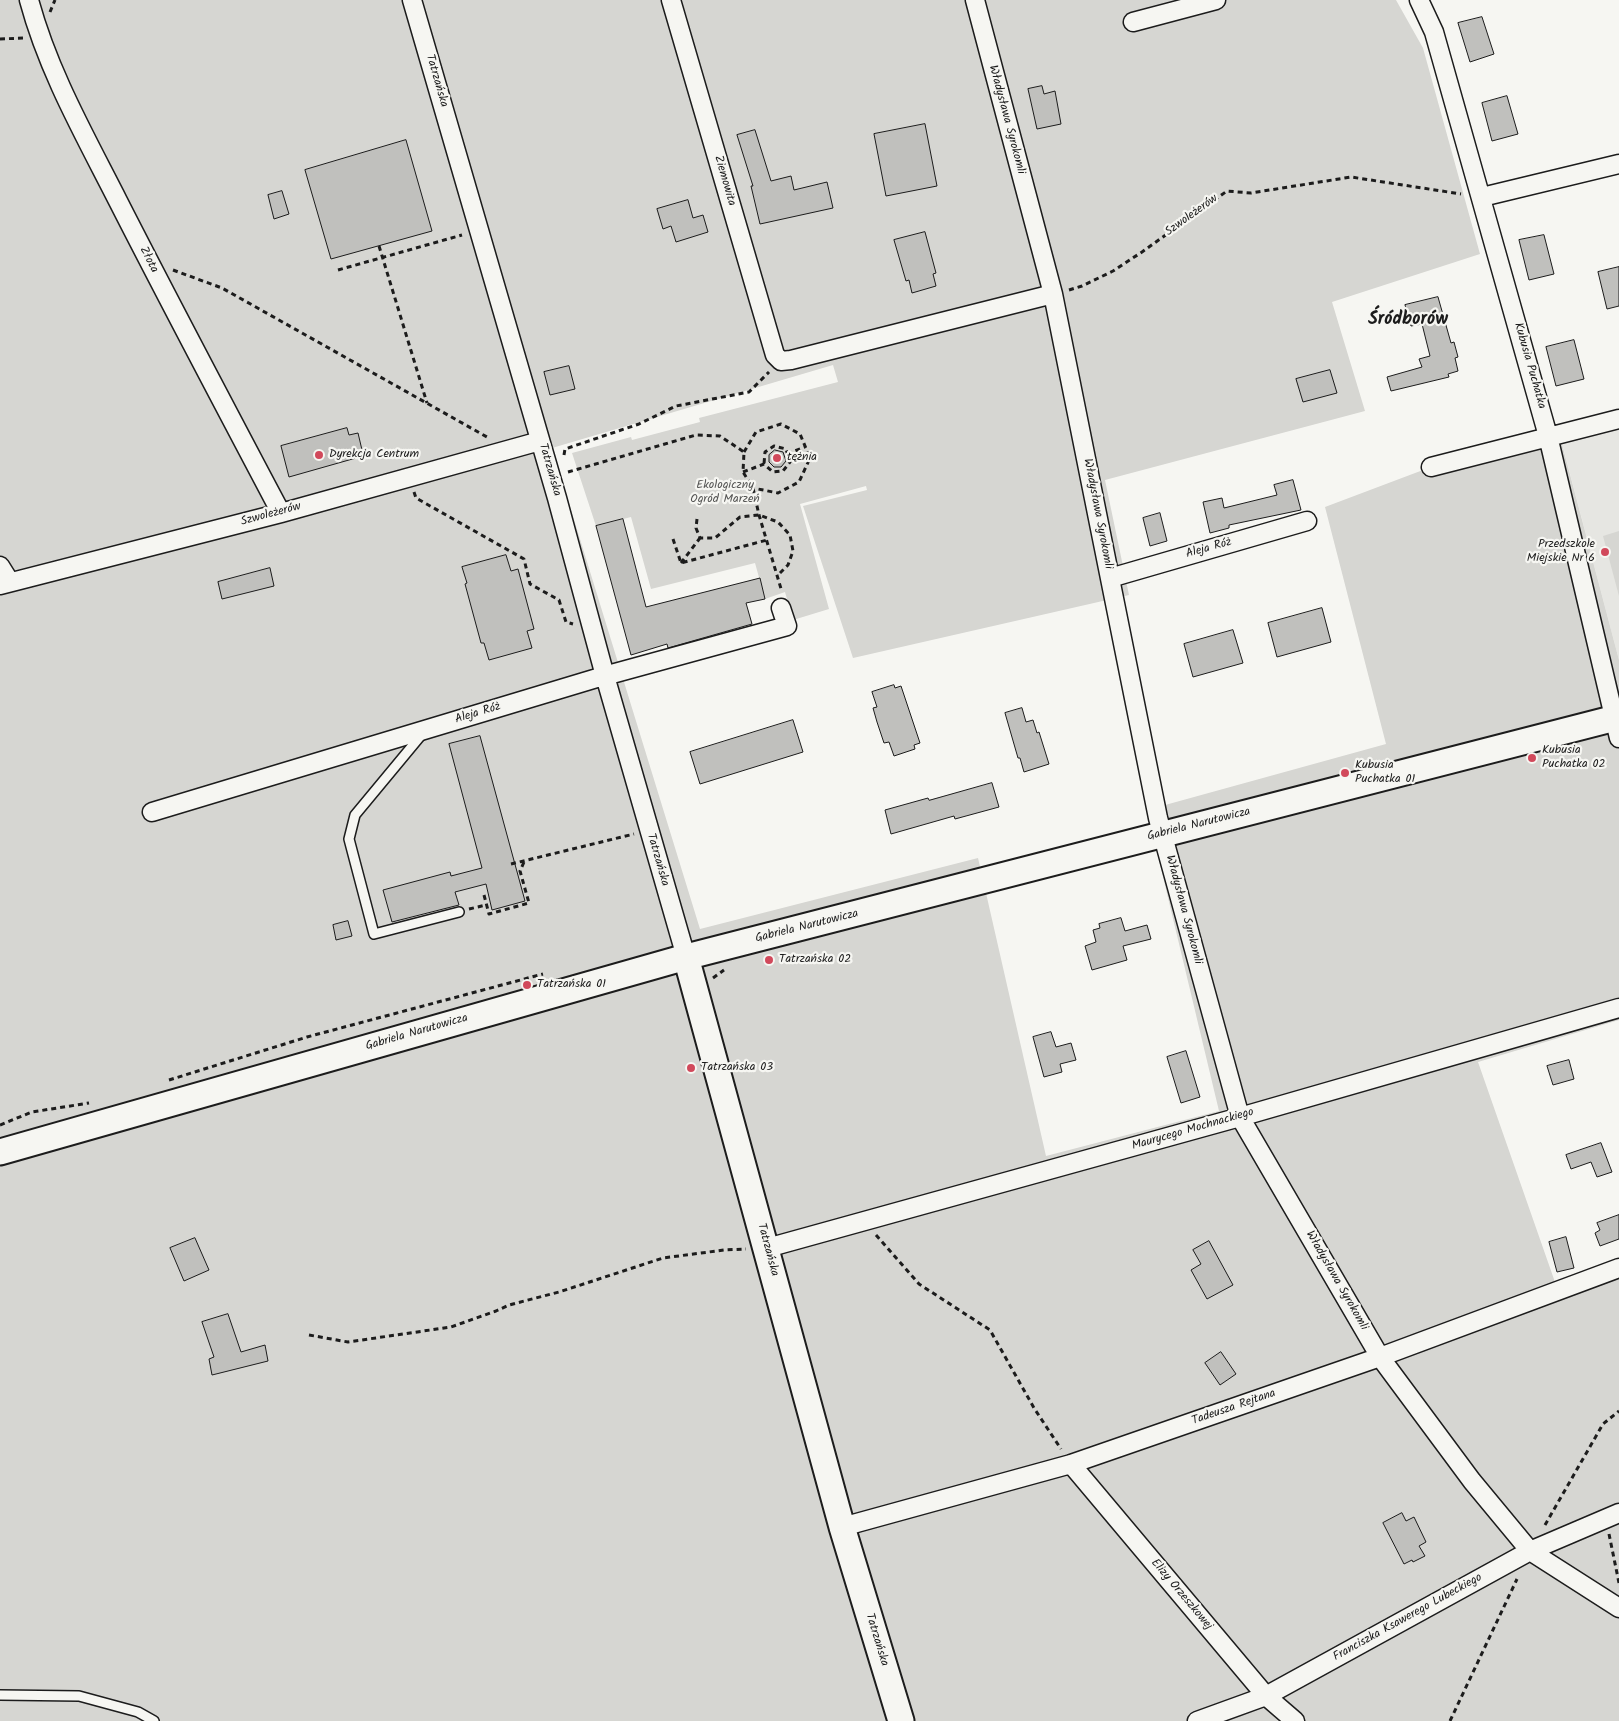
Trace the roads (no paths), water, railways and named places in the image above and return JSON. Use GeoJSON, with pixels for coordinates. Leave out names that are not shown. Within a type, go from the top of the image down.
{"type":"FeatureCollection","features":[{"type":"Feature","properties":{"kind":"street","name":"Złota"},"geometry":{"type":"LineString","coordinates":[[29,0],[35,22],[65,97],[148,261],[280,513]]}},
{"type":"Feature","properties":{"kind":"street","name":"Tatrzańska"},"geometry":{"type":"LineString","coordinates":[[412,0],[540,441],[556,475],[605,676],[686,957],[842,1527],[900,1721]]}},
{"type":"Feature","properties":{"kind":"street","name":"Ziemowita"},"geometry":{"type":"LineString","coordinates":[[671,0],[775,354],[781,361],[1053,294]]}},
{"type":"Feature","properties":{"kind":"street","name":"Władysława Syrokomli"},"geometry":{"type":"LineString","coordinates":[[975,0],[1053,294],[1162,835],[1240,1117],[1380,1357],[1472,1481],[1530,1551],[1619,1608]]}},
{"type":"Feature","properties":{"kind":"street"},"geometry":{"type":"LineString","coordinates":[[1133,22],[1216,0]]}},
{"type":"Feature","properties":{"kind":"street","name":"Kubusia Puchatka"},"geometry":{"type":"LineString","coordinates":[[1419,0],[1434,32],[1548,436],[1617,725]]}},
{"type":"Feature","properties":{"kind":"street"},"geometry":{"type":"LineString","coordinates":[[1482,197],[1619,164]]}},
{"type":"Feature","properties":{"kind":"street"},"geometry":{"type":"LineString","coordinates":[[1431,467],[1548,436],[1619,420]]}},
{"type":"Feature","properties":{"kind":"street","name":"Szwoleżerów"},"geometry":{"type":"LineString","coordinates":[[5,584],[280,513],[540,441]]}},
{"type":"Feature","properties":{"kind":"street","name":"Aleja Róż"},"geometry":{"type":"LineString","coordinates":[[1110,578],[1307,521]]}},
{"type":"Feature","properties":{"kind":"street"},"geometry":{"type":"LineString","coordinates":[[0,566],[5,584]]}},
{"type":"Feature","properties":{"kind":"street","name":"Aleja Róż"},"geometry":{"type":"LineString","coordinates":[[152,812],[605,676],[787,626],[782,600]]}},
{"type":"Feature","properties":{"kind":"street","name":"Gabriela Narutowicza"},"geometry":{"type":"LineString","coordinates":[[0,1152],[686,957],[1162,835],[1617,725]]}},
{"type":"Feature","properties":{"kind":"street","name":"Maurycego Mochnackiego"},"geometry":{"type":"LineString","coordinates":[[767,1248],[1240,1117],[1619,1008]]}},
{"type":"Feature","properties":{"kind":"street","name":"Tadeusza Rejtana"},"geometry":{"type":"LineString","coordinates":[[842,1527],[1071,1464],[1380,1357],[1619,1268]]}},
{"type":"Feature","properties":{"kind":"street","name":"Elizy Orzeszkowej"},"geometry":{"type":"LineString","coordinates":[[1071,1464],[1266,1696],[1295,1721]]}},
{"type":"Feature","properties":{"kind":"street","name":"Franciszka Ksawerego Lubeckiego"},"geometry":{"type":"LineString","coordinates":[[1197,1721],[1266,1696],[1530,1551],[1612,1516]]}},
{"type":"Feature","properties":{"kind":"lane"},"geometry":{"type":"LineString","coordinates":[[427,729],[355,815],[349,839],[374,934],[459,912]]}},
{"type":"Feature","properties":{"kind":"lane"},"geometry":{"type":"LineString","coordinates":[[0,1695],[79,1696],[138,1712],[154,1721]]}},
{"type":"Feature","properties":{"kind":"place","name":"Dyrekcja Centrum"},"geometry":{"type":"Point","coordinates":[319,455]}},
{"type":"Feature","properties":{"kind":"place","name":"tężnia"},"geometry":{"type":"Point","coordinates":[777,458]}},
{"type":"Feature","properties":{"kind":"place","name":"Przedszkole Miejskie Nr 6"},"geometry":{"type":"Point","coordinates":[1605,552]}},
{"type":"Feature","properties":{"kind":"place","name":"Kubusia Puchatka 02"},"geometry":{"type":"Point","coordinates":[1532,758]}},
{"type":"Feature","properties":{"kind":"place","name":"Kubusia Puchatka 01"},"geometry":{"type":"Point","coordinates":[1345,773]}},
{"type":"Feature","properties":{"kind":"place","name":"Tatrzańska 02"},"geometry":{"type":"Point","coordinates":[769,960]}},
{"type":"Feature","properties":{"kind":"place","name":"Tatrzańska 01"},"geometry":{"type":"Point","coordinates":[527,985]}},
{"type":"Feature","properties":{"kind":"place","name":"Tatrzańska 03"},"geometry":{"type":"Point","coordinates":[691,1068]}},
{"type":"Feature","properties":{"kind":"district","name":"Śródborów"},"geometry":{"type":"Point","coordinates":[1408,321]}},
{"type":"Feature","properties":{"kind":"park label","name":"Ekologiczny Ogród Marzeń"},"geometry":{"type":"Point","coordinates":[725,493]}}]}
